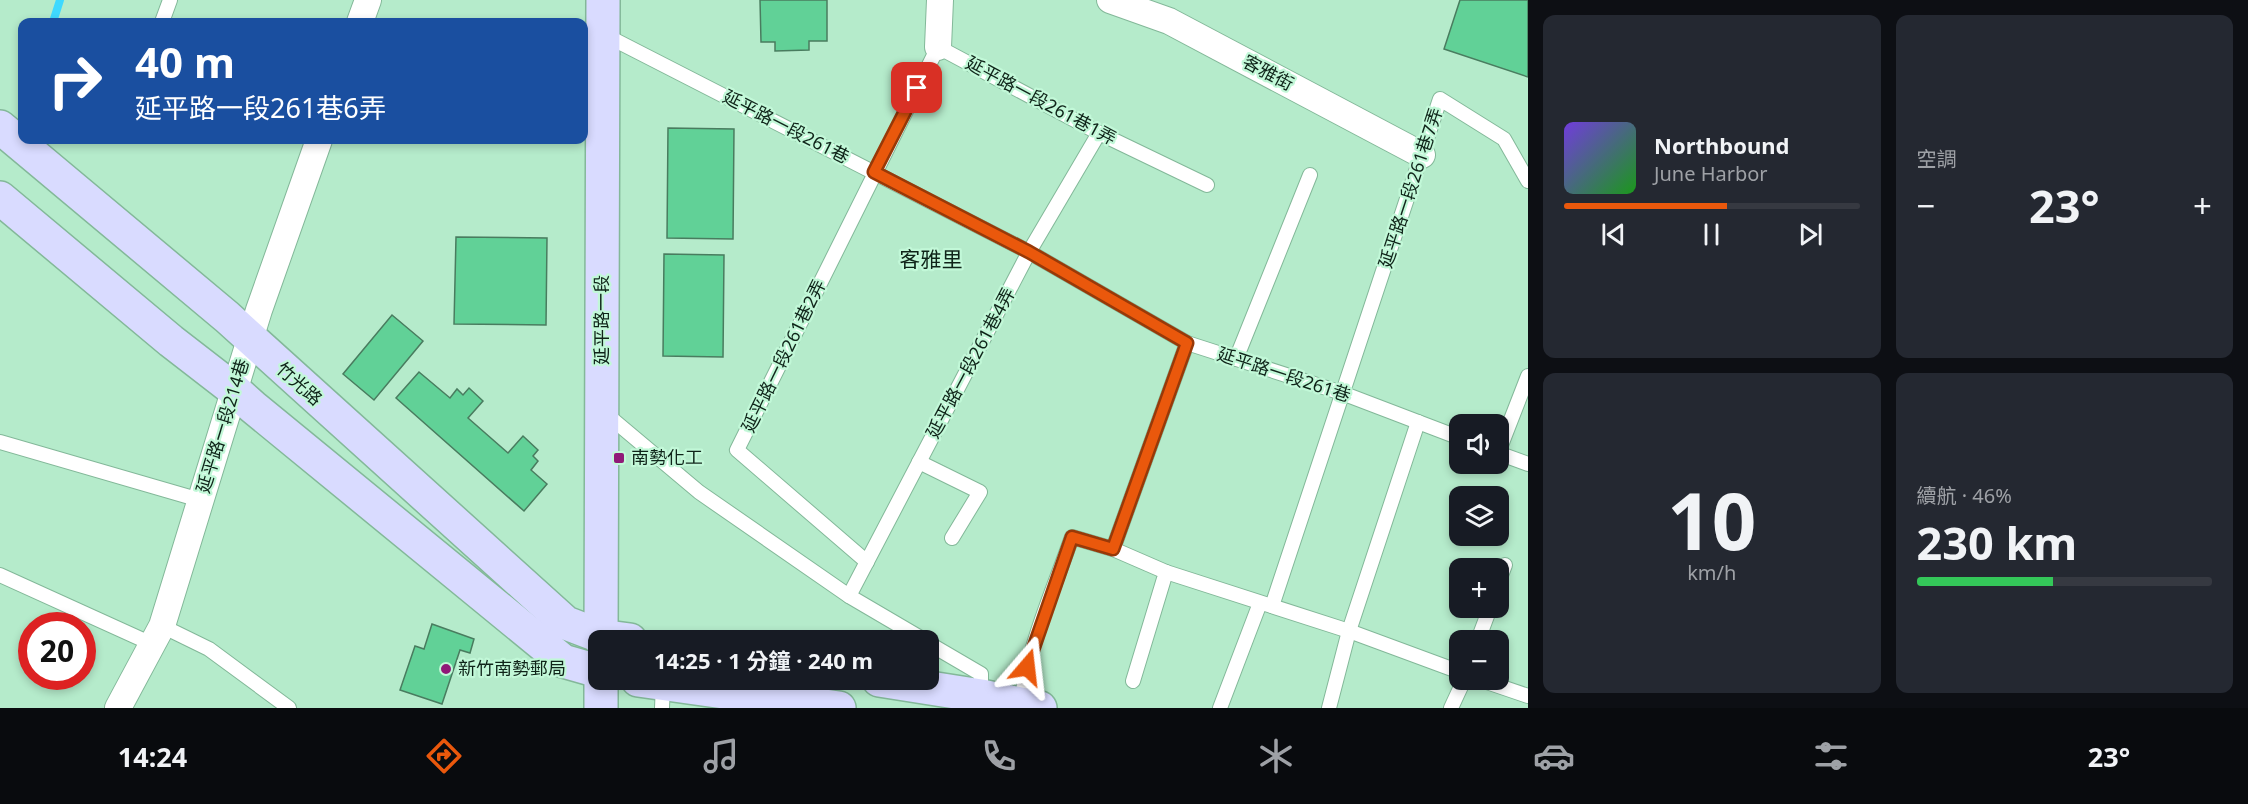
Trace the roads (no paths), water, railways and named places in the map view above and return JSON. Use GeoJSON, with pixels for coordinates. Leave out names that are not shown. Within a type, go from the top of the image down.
{"type":"FeatureCollection","features":[{"type":"Feature","properties":{"kind":"street"},"geometry":{"type":"LineString","coordinates":[[361,18],[368,0]]}},
{"type":"Feature","properties":{"kind":"street","name":"延平路一段"},"geometry":{"type":"LineString","coordinates":[[603,0],[601,410],[610,630]]}},
{"type":"Feature","properties":{"kind":"street"},"geometry":{"type":"LineString","coordinates":[[938,47],[940,0]]}},
{"type":"Feature","properties":{"kind":"street","name":"客雅街"},"geometry":{"type":"LineString","coordinates":[[1110,0],[1169,21],[1422,155]]}},
{"type":"Feature","properties":{"kind":"street","name":"竹光路"},"geometry":{"type":"LineString","coordinates":[[0,127],[18,142]]}},
{"type":"Feature","properties":{"kind":"street","name":"竹光路"},"geometry":{"type":"LineString","coordinates":[[20,144],[227,317],[249,340],[566,623],[588,631]]}},
{"type":"Feature","properties":{"kind":"street","name":"延平路一段214巷"},"geometry":{"type":"LineString","coordinates":[[118,708],[157,635],[249,340],[318,144]]}},
{"type":"Feature","properties":{"kind":"street"},"geometry":{"type":"LineString","coordinates":[[0,198],[171,341],[233,389],[563,661],[588,668]]}},
{"type":"Feature","properties":{"kind":"street"},"geometry":{"type":"LineString","coordinates":[[939,689],[1030,706]]}},
{"type":"Feature","properties":{"kind":"street"},"geometry":{"type":"LineString","coordinates":[[601,690],[601,708]]}},
{"type":"Feature","properties":{"kind":"street"},"geometry":{"type":"LineString","coordinates":[[654,690],[839,708]]}},
{"type":"Feature","properties":{"kind":"lane"},"geometry":{"type":"LineString","coordinates":[[163,18],[170,0]]}},
{"type":"Feature","properties":{"kind":"lane","name":"延平路一段261巷"},"geometry":{"type":"LineString","coordinates":[[603,34],[1029,252],[1187,343],[1342,393],[1449,434]]}},
{"type":"Feature","properties":{"kind":"lane"},"geometry":{"type":"LineString","coordinates":[[874,172],[938,47]]}},
{"type":"Feature","properties":{"kind":"lane","name":"延平路一段261巷1弄"},"geometry":{"type":"LineString","coordinates":[[938,47],[1100,133],[1207,185]]}},
{"type":"Feature","properties":{"kind":"lane","name":"延平路一段261巷7弄"},"geometry":{"type":"LineString","coordinates":[[1220,708],[1266,605],[1342,393],[1440,99],[1504,139],[1528,181]]}},
{"type":"Feature","properties":{"kind":"lane","name":"延平路一段261巷4弄"},"geometry":{"type":"LineString","coordinates":[[849,596],[1029,252],[1100,133]]}},
{"type":"Feature","properties":{"kind":"lane","name":"延平路一段261巷2弄"},"geometry":{"type":"LineString","coordinates":[[867,562],[737,450],[874,172]]}},
{"type":"Feature","properties":{"kind":"lane"},"geometry":{"type":"LineString","coordinates":[[1236,358],[1310,175]]}},
{"type":"Feature","properties":{"kind":"lane"},"geometry":{"type":"LineString","coordinates":[[1113,549],[1187,343]]}},
{"type":"Feature","properties":{"kind":"lane"},"geometry":{"type":"LineString","coordinates":[[1509,425],[1528,376]]}},
{"type":"Feature","properties":{"kind":"lane"},"geometry":{"type":"LineString","coordinates":[[601,410],[699,492],[849,596],[907,630]]}},
{"type":"Feature","properties":{"kind":"lane"},"geometry":{"type":"LineString","coordinates":[[1329,708],[1349,631],[1418,422]]}},
{"type":"Feature","properties":{"kind":"lane"},"geometry":{"type":"LineString","coordinates":[[0,442],[200,500]]}},
{"type":"Feature","properties":{"kind":"lane"},"geometry":{"type":"LineString","coordinates":[[1509,457],[1528,464]]}},
{"type":"Feature","properties":{"kind":"lane"},"geometry":{"type":"LineString","coordinates":[[919,462],[980,492],[952,538]]}},
{"type":"Feature","properties":{"kind":"lane"},"geometry":{"type":"LineString","coordinates":[[1030,706],[1023,682],[1031,652],[1072,537],[1113,549],[1166,572],[1349,631],[1449,668]]}},
{"type":"Feature","properties":{"kind":"lane"},"geometry":{"type":"LineString","coordinates":[[1133,681],[1166,572]]}},
{"type":"Feature","properties":{"kind":"lane"},"geometry":{"type":"LineString","coordinates":[[0,575],[157,635],[209,649],[289,708]]}},
{"type":"Feature","properties":{"kind":"lane"},"geometry":{"type":"LineString","coordinates":[[939,649],[981,674],[981,696]]}},
{"type":"Feature","properties":{"kind":"lane"},"geometry":{"type":"LineString","coordinates":[[1451,708],[1459,690]]}},
{"type":"Feature","properties":{"kind":"lane"},"geometry":{"type":"LineString","coordinates":[[1509,690],[1528,696]]}},
{"type":"Feature","properties":{"kind":"waterway"},"geometry":{"type":"LineString","coordinates":[[54,18],[60,0]]}},
{"type":"Feature","properties":{"kind":"place","name":"南勢化工"},"geometry":{"type":"Point","coordinates":[619,458]}},
{"type":"Feature","properties":{"kind":"place","name":"新竹南勢郵局"},"geometry":{"type":"Point","coordinates":[446,669]}},
{"type":"Feature","properties":{"kind":"district","name":"客雅里"},"geometry":{"type":"Point","coordinates":[931,260]}}]}
